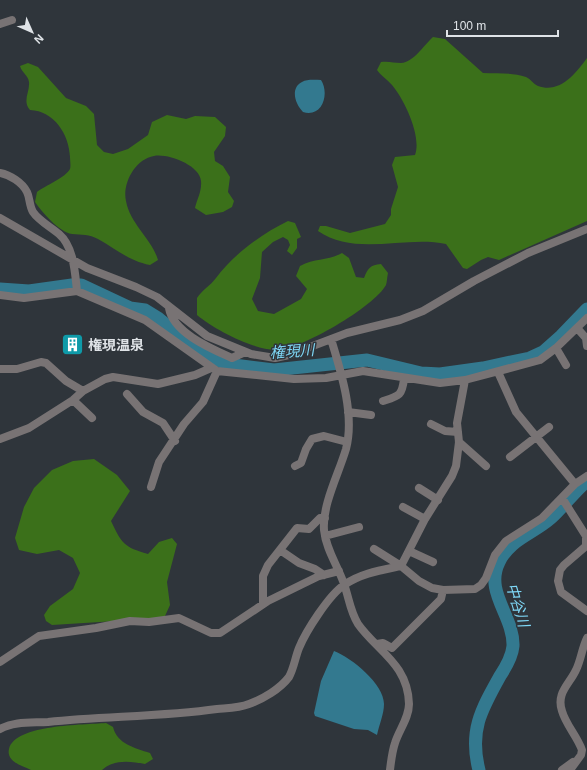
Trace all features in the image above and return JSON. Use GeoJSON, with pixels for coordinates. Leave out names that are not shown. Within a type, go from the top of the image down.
{"type":"FeatureCollection","features":[{"type":"Feature","properties":{"kind":"street"},"geometry":{"type":"LineString","coordinates":[[0,24],[12,20]]}},
{"type":"Feature","properties":{"kind":"street"},"geometry":{"type":"LineString","coordinates":[[0,173],[6,174],[18,181],[27,192],[29,204],[34,213],[60,235],[68,246],[72,260],[76,287]]}},
{"type":"Feature","properties":{"kind":"street"},"geometry":{"type":"LineString","coordinates":[[0,218],[87,268],[136,287],[157,297],[207,336],[245,352],[263,357],[275,358],[289,355],[364,328],[400,320],[423,311],[474,281],[528,253],[587,229]]}},
{"type":"Feature","properties":{"kind":"street"},"geometry":{"type":"LineString","coordinates":[[0,295],[24,298],[76,287],[189,343],[207,347],[232,358],[245,352]]}},
{"type":"Feature","properties":{"kind":"street"},"geometry":{"type":"LineString","coordinates":[[169,306],[170,313],[189,343],[214,370]]}},
{"type":"Feature","properties":{"kind":"street"},"geometry":{"type":"LineString","coordinates":[[0,439],[29,428],[73,400],[83,391],[105,379],[113,377],[158,384],[214,370],[294,379],[313,379],[340,372],[363,371],[404,379],[440,383],[465,380],[540,360],[556,348],[587,318]]}},
{"type":"Feature","properties":{"kind":"street"},"geometry":{"type":"LineString","coordinates":[[576,328],[586,338],[587,346]]}},
{"type":"Feature","properties":{"kind":"street"},"geometry":{"type":"LineString","coordinates":[[331,339],[340,372],[350,422],[347,442],[325,518],[325,536],[330,554],[345,584],[354,618],[390,658],[401,676],[409,703],[409,712],[395,743],[390,770]]}},
{"type":"Feature","properties":{"kind":"street"},"geometry":{"type":"LineString","coordinates":[[556,348],[566,365]]}},
{"type":"Feature","properties":{"kind":"street"},"geometry":{"type":"LineString","coordinates":[[0,369],[17,369],[41,362],[46,363],[66,381],[83,391]]}},
{"type":"Feature","properties":{"kind":"street"},"geometry":{"type":"LineString","coordinates":[[151,487],[159,462],[175,440],[184,424],[203,402],[214,370]]}},
{"type":"Feature","properties":{"kind":"street"},"geometry":{"type":"LineString","coordinates":[[498,372],[516,412],[575,484]]}},
{"type":"Feature","properties":{"kind":"street"},"geometry":{"type":"LineString","coordinates":[[387,402],[401,393],[404,379]]}},
{"type":"Feature","properties":{"kind":"street"},"geometry":{"type":"LineString","coordinates":[[401,566],[425,519],[438,500],[456,466],[459,442],[456,423],[465,380]]}},
{"type":"Feature","properties":{"kind":"street"},"geometry":{"type":"LineString","coordinates":[[127,394],[144,412],[163,423],[175,440]]}},
{"type":"Feature","properties":{"kind":"street"},"geometry":{"type":"LineString","coordinates":[[73,400],[92,418]]}},
{"type":"Feature","properties":{"kind":"street"},"geometry":{"type":"LineString","coordinates":[[348,412],[371,415]]}},
{"type":"Feature","properties":{"kind":"street"},"geometry":{"type":"LineString","coordinates":[[431,424],[437,425],[445,431],[458,432]]}},
{"type":"Feature","properties":{"kind":"street"},"geometry":{"type":"LineString","coordinates":[[510,457],[538,437],[549,427]]}},
{"type":"Feature","properties":{"kind":"street"},"geometry":{"type":"LineString","coordinates":[[295,466],[301,463],[306,449],[312,439],[324,436],[347,442]]}},
{"type":"Feature","properties":{"kind":"street"},"geometry":{"type":"LineString","coordinates":[[459,442],[486,466]]}},
{"type":"Feature","properties":{"kind":"street"},"geometry":{"type":"LineString","coordinates":[[374,549],[401,566],[419,581],[432,588],[443,590],[469,590],[481,585],[495,555],[506,541],[565,501],[575,484],[587,476]]}},
{"type":"Feature","properties":{"kind":"street"},"geometry":{"type":"LineString","coordinates":[[419,488],[438,500]]}},
{"type":"Feature","properties":{"kind":"street"},"geometry":{"type":"LineString","coordinates":[[565,501],[586,536],[587,542],[583,550],[569,560],[560,570],[559,587],[565,597],[587,611]]}},
{"type":"Feature","properties":{"kind":"street"},"geometry":{"type":"LineString","coordinates":[[403,508],[425,519]]}},
{"type":"Feature","properties":{"kind":"street"},"geometry":{"type":"LineString","coordinates":[[263,604],[263,576],[268,565],[297,528],[309,529],[320,518],[325,518]]}},
{"type":"Feature","properties":{"kind":"street"},"geometry":{"type":"LineString","coordinates":[[325,536],[359,527]]}},
{"type":"Feature","properties":{"kind":"street"},"geometry":{"type":"LineString","coordinates":[[280,550],[299,563],[315,569],[324,575]]}},
{"type":"Feature","properties":{"kind":"street"},"geometry":{"type":"LineString","coordinates":[[409,551],[433,562]]}},
{"type":"Feature","properties":{"kind":"street"},"geometry":{"type":"LineString","coordinates":[[0,729],[19,724],[79,718],[137,717],[199,712],[249,704],[267,696],[288,678],[299,647],[327,601],[345,584],[371,572],[401,566]]}},
{"type":"Feature","properties":{"kind":"street"},"geometry":{"type":"LineString","coordinates":[[0,662],[39,636],[96,628],[130,621],[149,622],[180,618],[211,633],[220,633],[263,604],[324,575],[339,571]]}},
{"type":"Feature","properties":{"kind":"street"},"geometry":{"type":"LineString","coordinates":[[377,644],[380,642],[392,648],[441,599],[443,590]]}},
{"type":"Feature","properties":{"kind":"street"},"geometry":{"type":"LineString","coordinates":[[570,770],[582,755],[580,743],[562,712],[560,698],[564,687],[576,670],[587,638]]}},
{"type":"Feature","properties":{"kind":"street"},"geometry":{"type":"LineString","coordinates":[[562,770],[582,755]]}},
{"type":"Feature","properties":{"kind":"green space"},"geometry":{"type":"Polygon","coordinates":[[[433,37],[445,39],[483,73],[521,75],[528,78],[538,86],[546,88],[560,85],[567,81],[587,58],[587,221],[499,260],[488,257],[467,269],[463,268],[446,244],[431,242],[381,244],[348,243],[332,239],[318,231],[320,226],[326,226],[350,233],[385,224],[391,215],[391,209],[398,187],[392,165],[395,157],[415,155],[417,147],[411,118],[402,99],[392,85],[377,70],[381,62],[401,63],[410,60],[433,37]]]}},
{"type":"Feature","properties":{"kind":"green space"},"geometry":{"type":"Polygon","coordinates":[[[28,63],[38,67],[66,98],[86,106],[94,114],[97,145],[104,152],[113,154],[128,149],[148,135],[152,122],[167,115],[186,119],[195,116],[215,117],[226,127],[225,136],[214,152],[215,161],[223,166],[230,177],[228,192],[234,201],[232,207],[223,212],[206,215],[195,208],[201,185],[199,175],[189,165],[182,161],[167,156],[154,156],[141,162],[131,173],[125,194],[128,209],[132,217],[151,245],[158,260],[150,265],[136,261],[95,237],[72,234],[56,226],[35,202],[37,192],[60,178],[70,169],[69,148],[63,132],[53,119],[39,111],[30,110],[28,107],[26,100],[29,82],[20,66],[28,63]]]}},
{"type":"Feature","properties":{"kind":"green space"},"geometry":{"type":"Polygon","coordinates":[[[288,221],[295,223],[301,237],[297,239],[297,248],[292,255],[287,251],[290,245],[288,240],[283,237],[273,242],[262,252],[260,278],[252,299],[258,311],[274,314],[301,299],[307,289],[296,276],[300,266],[305,263],[337,256],[342,253],[349,258],[356,277],[364,278],[370,268],[374,265],[381,264],[388,273],[386,285],[367,305],[318,336],[286,348],[275,350],[266,349],[234,338],[214,327],[197,315],[197,298],[214,281],[223,269],[248,246],[268,232],[288,221]]]}},
{"type":"Feature","properties":{"kind":"green space"},"geometry":{"type":"Polygon","coordinates":[[[94,459],[117,475],[130,491],[111,521],[121,540],[129,547],[148,554],[159,542],[172,538],[177,544],[167,582],[170,605],[165,616],[153,621],[132,620],[52,625],[46,621],[44,615],[50,606],[73,589],[80,573],[73,558],[59,550],[37,554],[19,550],[15,538],[24,507],[34,488],[52,470],[73,461],[94,459]]]}},
{"type":"Feature","properties":{"kind":"green space"},"geometry":{"type":"Polygon","coordinates":[[[106,723],[113,727],[118,738],[133,747],[150,753],[153,759],[145,764],[134,762],[117,762],[102,770],[31,770],[16,763],[10,757],[9,749],[14,741],[37,730],[52,727],[106,723]]]}},
{"type":"Feature","properties":{"kind":"water"},"geometry":{"type":"Polygon","coordinates":[[[321,80],[325,92],[322,104],[315,112],[303,112],[296,101],[296,88],[304,81],[321,80]]]}},
{"type":"Feature","properties":{"kind":"water"},"geometry":{"type":"Polygon","coordinates":[[[334,651],[358,666],[379,688],[383,696],[384,708],[377,735],[368,730],[354,729],[315,716],[314,713],[321,681],[334,651]]]}},
{"type":"Feature","properties":{"kind":"waterway","name":"権現川"},"geometry":{"type":"LineString","coordinates":[[0,289],[29,291],[81,285],[130,308],[145,310],[158,318],[195,349],[226,364],[274,370],[367,360],[421,373],[440,374],[483,368],[530,358],[543,352],[587,309]]}},
{"type":"Feature","properties":{"kind":"waterway","name":"中谷川"},"geometry":{"type":"LineString","coordinates":[[479,770],[475,744],[476,732],[482,710],[508,662],[513,646],[509,624],[497,594],[495,584],[495,573],[499,562],[509,548],[551,518],[587,481]]}},
{"type":"Feature","properties":{"kind":"place","name":"権現温泉"},"geometry":{"type":"Point","coordinates":[73,345]}}]}
